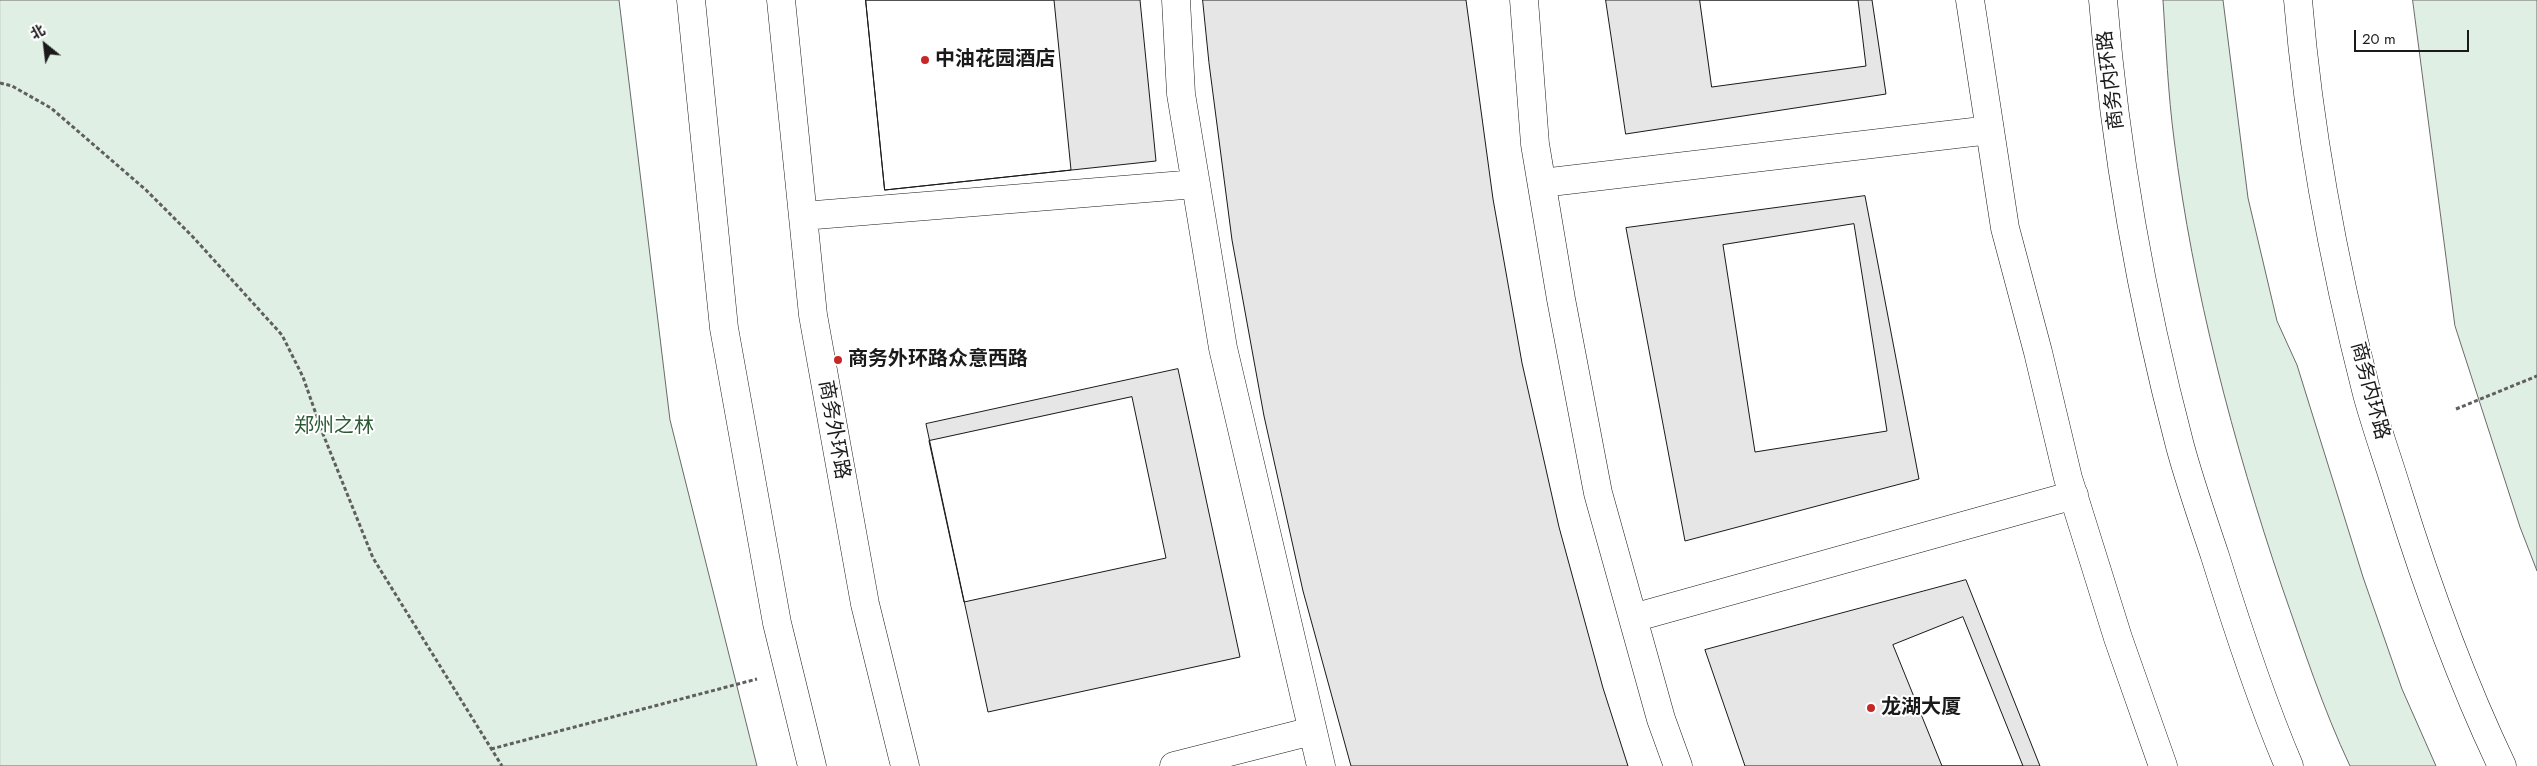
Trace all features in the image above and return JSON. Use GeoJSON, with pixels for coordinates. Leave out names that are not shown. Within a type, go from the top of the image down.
{"type":"FeatureCollection","features":[{"type":"Feature","properties":{"kind":"street"},"geometry":{"type":"LineString","coordinates":[[691,0],[724,328],[759,526],[788,670],[812,766]]}},
{"type":"Feature","properties":{"kind":"street","name":"商务外环路"},"geometry":{"type":"LineString","coordinates":[[781,0],[813,315],[864,604],[905,766]]}},
{"type":"Feature","properties":{"kind":"street"},"geometry":{"type":"LineString","coordinates":[[1176,0],[1181,94],[1223,348],[1320,766]]}},
{"type":"Feature","properties":{"kind":"street"},"geometry":{"type":"LineString","coordinates":[[1524,0],[1535,144],[1598,493],[1661,719],[1678,766]]}},
{"type":"Feature","properties":{"kind":"street"},"geometry":{"type":"LineString","coordinates":[[1970,0],[2006,228],[2074,495],[2118,638],[2163,766]]}},
{"type":"Feature","properties":{"kind":"street","name":"商务内环路"},"geometry":{"type":"LineString","coordinates":[[2103,0],[2109,79],[2131,215],[2152,327],[2180,447],[2229,601],[2275,733],[2290,766]]}},
{"type":"Feature","properties":{"kind":"street","name":"商务内环路"},"geometry":{"type":"LineString","coordinates":[[2298,0],[2302,56],[2322,181],[2342,286],[2368,395],[2413,539],[2456,662],[2502,766]]}},
{"type":"Feature","properties":{"kind":"street"},"geometry":{"type":"LineString","coordinates":[[1542,183],[1990,130]]}},
{"type":"Feature","properties":{"kind":"street"},"geometry":{"type":"LineString","coordinates":[[803,216],[1196,184]]}},
{"type":"Feature","properties":{"kind":"street"},"geometry":{"type":"LineString","coordinates":[[1633,618],[2074,495]]}},
{"type":"Feature","properties":{"kind":"street"},"geometry":{"type":"LineString","coordinates":[[1174,766],[1312,731]]}},
{"type":"Feature","properties":{"kind":"path"},"geometry":{"type":"LineString","coordinates":[[0,82],[12,86],[51,108],[146,190],[193,237],[282,335],[303,377],[323,434],[373,558],[502,766]]}},
{"type":"Feature","properties":{"kind":"path"},"geometry":{"type":"LineString","coordinates":[[2456,409],[2537,376]]}},
{"type":"Feature","properties":{"kind":"path"},"geometry":{"type":"LineString","coordinates":[[491,749],[788,670]]}},
{"type":"Feature","properties":{"kind":"green space","name":"郑州之林"},"geometry":{"type":"Polygon","coordinates":[[[0,0],[619,0],[670,420],[757,766],[0,766],[0,0]]]}},
{"type":"Feature","properties":{"kind":"green space"},"geometry":{"type":"Polygon","coordinates":[[[2163,0],[2223,0],[2248,198],[2277,321],[2297,365],[2363,577],[2402,689],[2436,766],[2350,766],[2322,700],[2282,587],[2247,477],[2231,422],[2204,309],[2192,253],[2174,139],[2163,0]]]}},
{"type":"Feature","properties":{"kind":"green space"},"geometry":{"type":"Polygon","coordinates":[[[2413,0],[2537,0],[2537,571],[2520,527],[2455,326],[2413,0]]]}},
{"type":"Feature","properties":{"kind":"building"},"geometry":{"type":"Polygon","coordinates":[[[866,0],[1054,0],[1071,170],[885,190],[866,0]]]}},
{"type":"Feature","properties":{"kind":"building"},"geometry":{"type":"Polygon","coordinates":[[[866,0],[1140,0],[1156,161],[885,190],[866,0]]]}},
{"type":"Feature","properties":{"kind":"building"},"geometry":{"type":"Polygon","coordinates":[[[1203,0],[1466,0],[1493,199],[1522,363],[1559,527],[1603,688],[1628,766],[1351,766],[1303,591],[1264,416],[1232,240],[1209,63],[1203,0]]]}},
{"type":"Feature","properties":{"kind":"building"},"geometry":{"type":"Polygon","coordinates":[[[1606,0],[1872,0],[1886,94],[1626,134],[1606,0]]]}},
{"type":"Feature","properties":{"kind":"building"},"geometry":{"type":"Polygon","coordinates":[[[1700,0],[1858,0],[1866,66],[1712,87],[1700,0]]]}},
{"type":"Feature","properties":{"kind":"building"},"geometry":{"type":"Polygon","coordinates":[[[1865,196],[1919,479],[1685,541],[1626,228],[1865,196]]]}},
{"type":"Feature","properties":{"kind":"building"},"geometry":{"type":"Polygon","coordinates":[[[1854,224],[1887,431],[1755,452],[1723,245],[1854,224]]]}},
{"type":"Feature","properties":{"kind":"building"},"geometry":{"type":"Polygon","coordinates":[[[1178,369],[1240,657],[988,712],[926,424],[1178,369]]]}},
{"type":"Feature","properties":{"kind":"building"},"geometry":{"type":"Polygon","coordinates":[[[1132,397],[1166,558],[964,602],[929,441],[1132,397]]]}},
{"type":"Feature","properties":{"kind":"building","name":"龙湖大厦"},"geometry":{"type":"Polygon","coordinates":[[[1966,580],[2040,766],[1745,766],[1705,650],[1966,580]]]}},
{"type":"Feature","properties":{"kind":"building"},"geometry":{"type":"Polygon","coordinates":[[[1963,617],[2023,766],[1942,766],[1893,645],[1963,617]]]}},
{"type":"Feature","properties":{"kind":"place","name":"中油花园酒店"},"geometry":{"type":"Point","coordinates":[925,60]}},
{"type":"Feature","properties":{"kind":"place","name":"商务外环路众意西路"},"geometry":{"type":"Point","coordinates":[838,360]}},
{"type":"Feature","properties":{"kind":"place","name":"龙湖大厦"},"geometry":{"type":"Point","coordinates":[1871,708]}}]}
